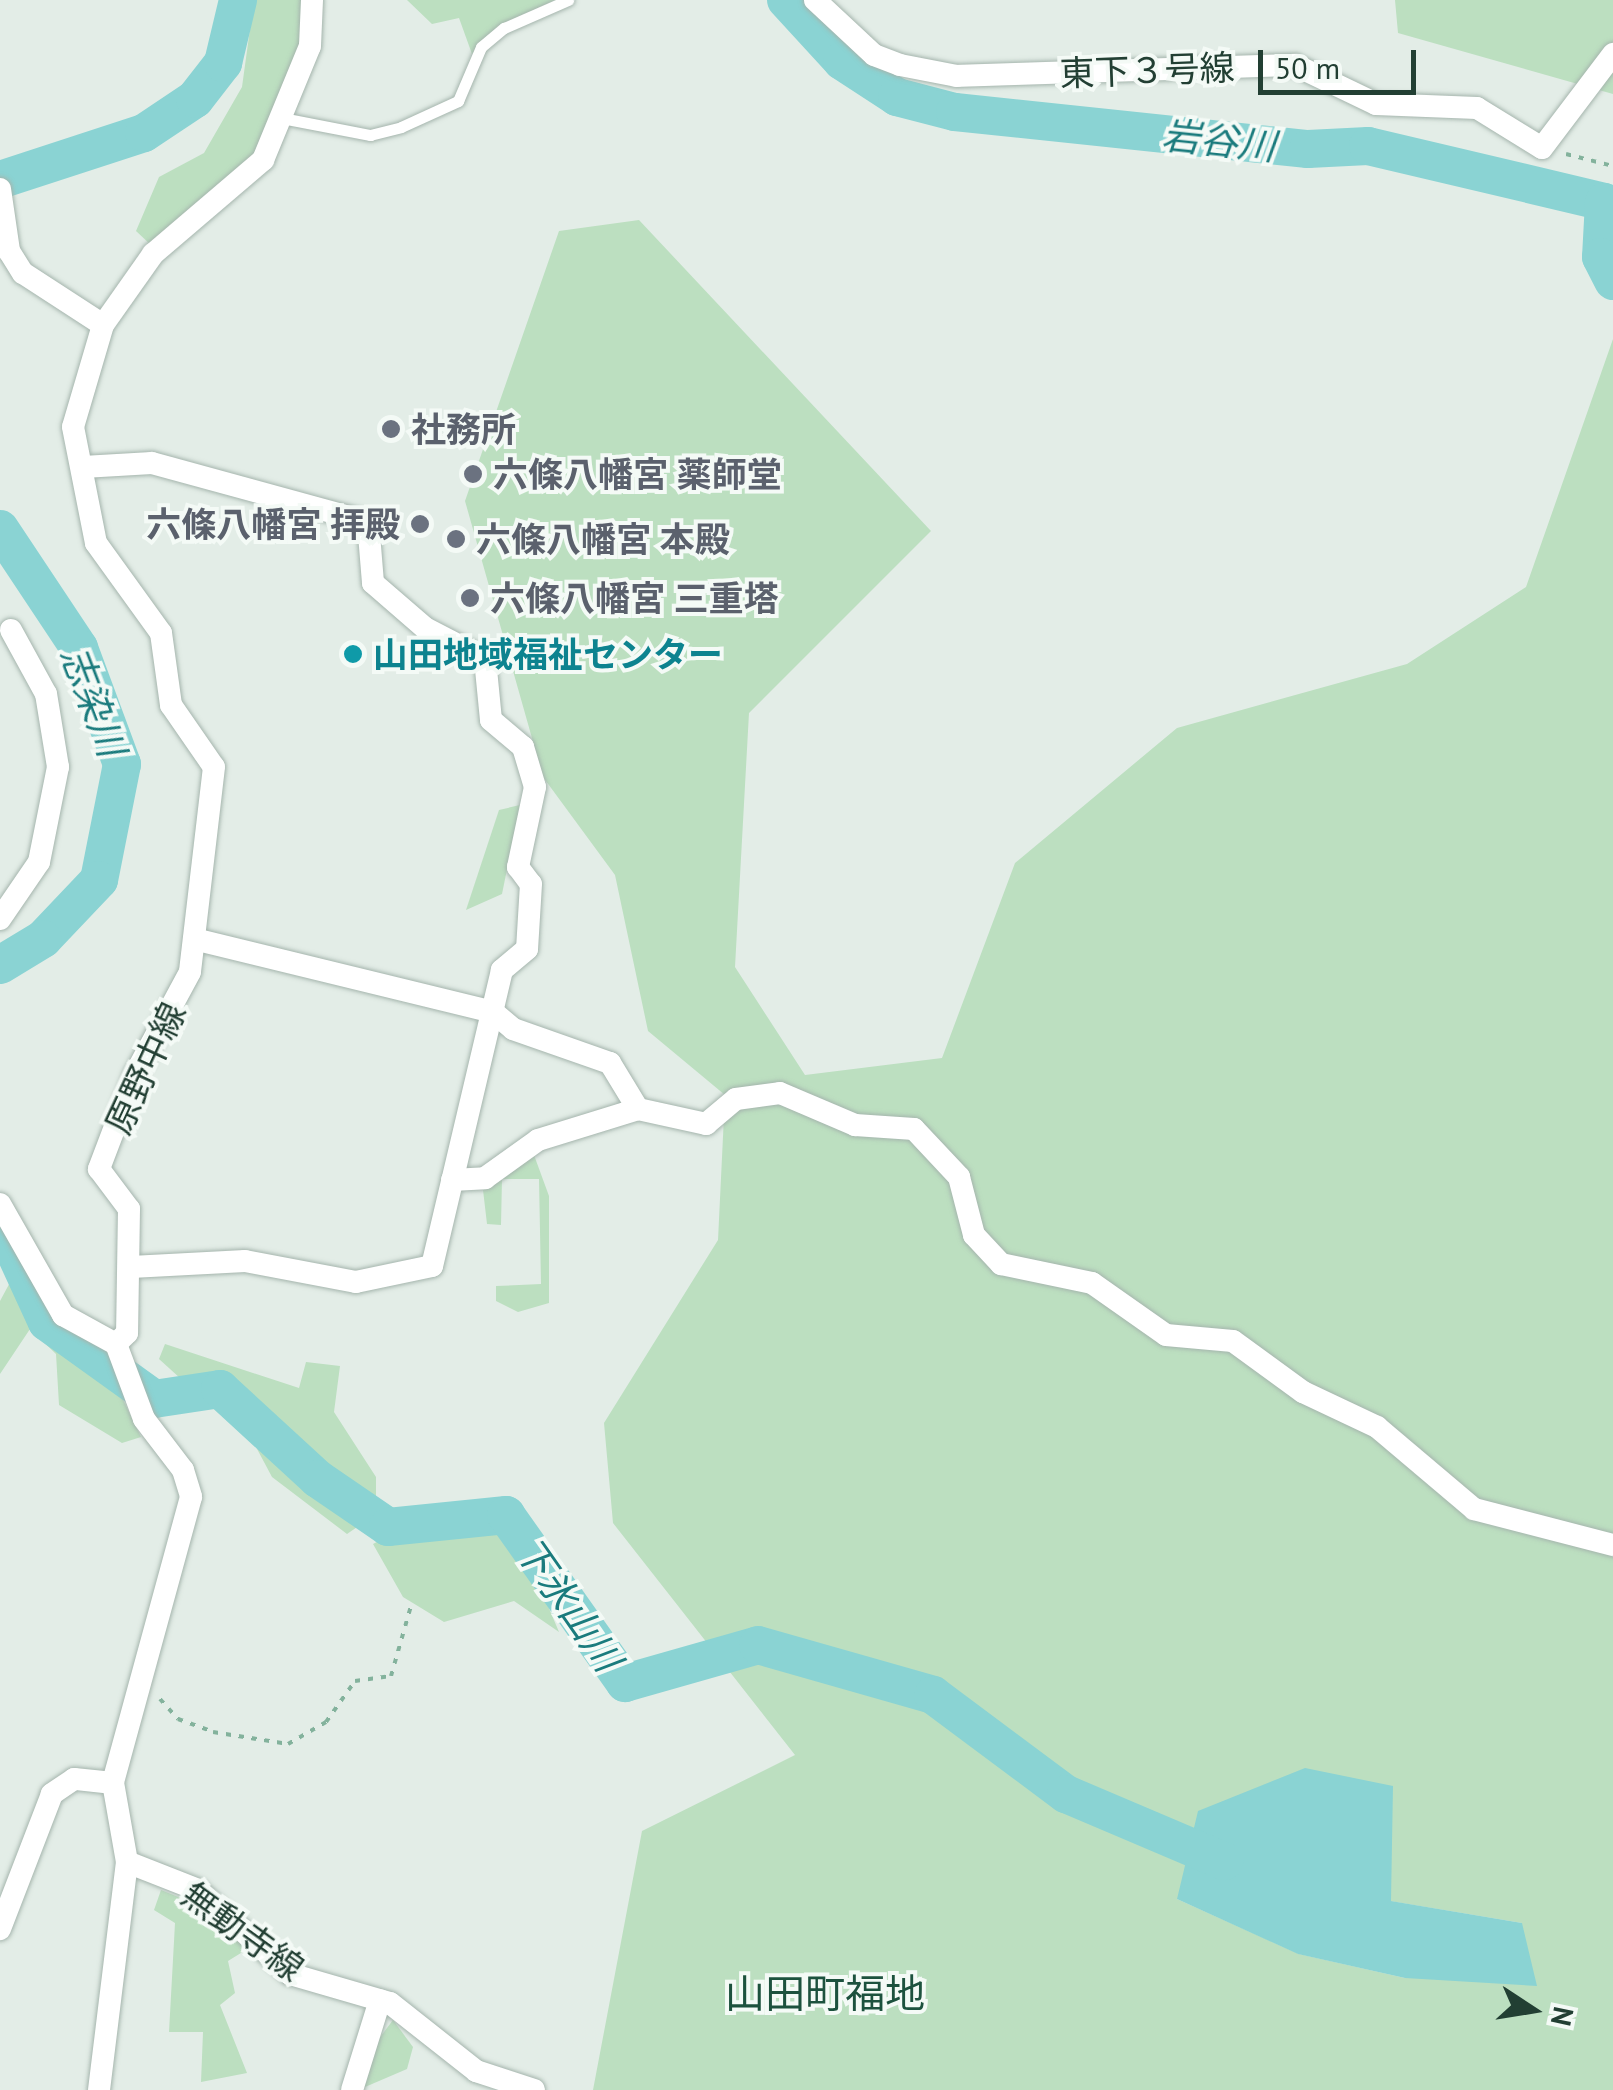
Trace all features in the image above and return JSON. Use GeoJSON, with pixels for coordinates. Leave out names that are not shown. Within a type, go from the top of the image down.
{"type":"FeatureCollection","features":[{"type":"Feature","properties":{"kind":"street","name":"原野中線"},"geometry":{"type":"LineString","coordinates":[[117,1345],[127,1333],[129,1209],[99,1169],[134,1074],[190,972],[214,767],[171,705],[161,633],[96,543],[73,426],[103,325],[154,254],[263,160],[287,119],[310,46],[312,0]]}},
{"type":"Feature","properties":{"kind":"street","name":"東下３号線"},"geometry":{"type":"LineString","coordinates":[[815,0],[874,55],[900,65],[956,76],[1295,64],[1376,104],[1478,108],[1542,148]]}},
{"type":"Feature","properties":{"kind":"street"},"geometry":{"type":"LineString","coordinates":[[1542,148],[1613,54]]}},
{"type":"Feature","properties":{"kind":"street"},"geometry":{"type":"LineString","coordinates":[[0,189],[9,251],[23,272],[103,325]]}},
{"type":"Feature","properties":{"kind":"street"},"geometry":{"type":"LineString","coordinates":[[83,467],[152,463],[368,522],[373,583],[425,628],[485,659],[490,720],[523,747],[534,787],[518,867],[531,884],[528,948],[502,970],[432,1266],[414,1276],[356,1282],[245,1261],[131,1268]]}},
{"type":"Feature","properties":{"kind":"street"},"geometry":{"type":"LineString","coordinates":[[0,919],[39,862],[58,784],[46,694],[11,630]]}},
{"type":"Feature","properties":{"kind":"street"},"geometry":{"type":"LineString","coordinates":[[194,939],[493,1012],[513,1030],[610,1064],[638,1109]]}},
{"type":"Feature","properties":{"kind":"street"},"geometry":{"type":"LineString","coordinates":[[452,1180],[486,1178],[538,1140],[638,1109],[706,1124],[736,1099],[780,1094],[855,1125],[914,1129],[959,1177],[974,1235],[1001,1264],[1106,1289],[1166,1335],[1233,1341],[1303,1392],[1377,1426],[1474,1510],[1613,1545]]}},
{"type":"Feature","properties":{"kind":"street"},"geometry":{"type":"LineString","coordinates":[[0,1204],[63,1316],[117,1345],[144,1419],[184,1470],[191,1497],[112,1783],[127,1862],[99,2090]]}},
{"type":"Feature","properties":{"kind":"street"},"geometry":{"type":"LineString","coordinates":[[0,1929],[52,1794],[74,1779],[112,1783]]}},
{"type":"Feature","properties":{"kind":"street","name":"無動寺線"},"geometry":{"type":"LineString","coordinates":[[127,1862],[198,1890],[290,1974],[380,2000],[476,2071],[534,2090]]}},
{"type":"Feature","properties":{"kind":"street"},"geometry":{"type":"LineString","coordinates":[[352,2090],[380,2000]]}},
{"type":"Feature","properties":{"kind":"lane"},"geometry":{"type":"LineString","coordinates":[[287,119],[370,135],[401,127],[458,100],[481,47],[504,28],[568,0]]}},
{"type":"Feature","properties":{"kind":"path"},"geometry":{"type":"LineString","coordinates":[[1542,148],[1613,166]]}},
{"type":"Feature","properties":{"kind":"path"},"geometry":{"type":"LineString","coordinates":[[139,1687],[195,1725],[288,1744],[326,1722],[355,1681],[391,1676],[411,1606]]}},
{"type":"Feature","properties":{"kind":"green space"},"geometry":{"type":"Polygon","coordinates":[[[254,0],[307,0],[304,43],[258,157],[152,246],[136,231],[159,177],[204,153],[242,87],[254,0]]]}},
{"type":"Feature","properties":{"kind":"green space"},"geometry":{"type":"Polygon","coordinates":[[[407,0],[555,0],[498,26],[472,54],[459,18],[432,24],[407,0]]]}},
{"type":"Feature","properties":{"kind":"green space"},"geometry":{"type":"Polygon","coordinates":[[[1395,0],[1613,0],[1613,94],[1398,33],[1395,0]]]}},
{"type":"Feature","properties":{"kind":"green space"},"geometry":{"type":"Polygon","coordinates":[[[639,220],[931,531],[749,713],[735,967],[805,1075],[942,1058],[1015,863],[1177,728],[1407,664],[1526,587],[1613,339],[1613,2090],[593,2090],[642,1831],[795,1755],[613,1523],[604,1423],[718,1240],[725,1095],[648,1031],[615,875],[543,777],[465,501],[559,231],[639,220]],[[1177,1899],[1299,1954],[1405,1978],[1522,1923],[1390,1901],[1177,1899]]]}},
{"type":"Feature","properties":{"kind":"green space"},"geometry":{"type":"Polygon","coordinates":[[[520,805],[502,894],[466,910],[499,810],[520,805]]]}},
{"type":"Feature","properties":{"kind":"green space"},"geometry":{"type":"Polygon","coordinates":[[[534,1155],[549,1196],[549,1303],[518,1312],[496,1301],[496,1286],[541,1284],[539,1179],[502,1179],[501,1225],[487,1224],[483,1190],[534,1155]]]}},
{"type":"Feature","properties":{"kind":"green space"},"geometry":{"type":"Polygon","coordinates":[[[14,1275],[113,1379],[141,1437],[122,1443],[59,1405],[56,1354],[30,1329],[0,1374],[0,1301],[14,1275]]]}},
{"type":"Feature","properties":{"kind":"green space"},"geometry":{"type":"Polygon","coordinates":[[[165,1344],[299,1388],[306,1362],[340,1366],[334,1412],[376,1477],[376,1514],[347,1534],[272,1477],[256,1447],[159,1359],[165,1344]]]}},
{"type":"Feature","properties":{"kind":"green space"},"geometry":{"type":"Polygon","coordinates":[[[505,1504],[559,1632],[514,1601],[444,1622],[403,1597],[373,1544],[433,1513],[505,1504]]]}},
{"type":"Feature","properties":{"kind":"green space"},"geometry":{"type":"Polygon","coordinates":[[[161,1890],[201,1906],[249,1948],[228,1961],[235,1993],[220,2005],[247,2073],[201,2082],[203,2032],[169,2032],[175,1923],[154,1910],[161,1890]]]}},
{"type":"Feature","properties":{"kind":"green space"},"geometry":{"type":"Polygon","coordinates":[[[393,2020],[413,2047],[407,2069],[358,2090],[366,2056],[393,2020]]]}},
{"type":"Feature","properties":{"kind":"water"},"geometry":{"type":"Polygon","coordinates":[[[1305,1768],[1393,1786],[1391,1901],[1522,1923],[1537,1986],[1405,1978],[1298,1954],[1177,1899],[1198,1811],[1305,1768]]]}},
{"type":"Feature","properties":{"kind":"waterway","name":"志染川"},"geometry":{"type":"LineString","coordinates":[[0,180],[144,133],[195,99],[223,63],[238,0]]}},
{"type":"Feature","properties":{"kind":"waterway","name":"岩谷川"},"geometry":{"type":"LineString","coordinates":[[786,0],[842,61],[897,97],[955,112],[1308,149],[1368,146],[1604,202],[1601,257],[1613,281]]}},
{"type":"Feature","properties":{"kind":"waterway","name":"志染川"},"geometry":{"type":"LineString","coordinates":[[0,529],[79,648],[122,764],[99,880],[43,939],[0,965]]}},
{"type":"Feature","properties":{"kind":"waterway","name":"下氷山川"},"geometry":{"type":"LineString","coordinates":[[0,1220],[47,1322],[154,1399],[220,1389],[318,1479],[388,1527],[506,1515],[625,1683],[758,1645],[933,1695],[1066,1794],[1224,1861]]}},
{"type":"Feature","properties":{"kind":"place","name":"社務所"},"geometry":{"type":"Point","coordinates":[391,429]}},
{"type":"Feature","properties":{"kind":"place","name":"六條八幡宮 薬師堂"},"geometry":{"type":"Point","coordinates":[473,474]}},
{"type":"Feature","properties":{"kind":"place","name":"六條八幡宮 拝殿"},"geometry":{"type":"Point","coordinates":[420,524]}},
{"type":"Feature","properties":{"kind":"place","name":"六條八幡宮 本殿"},"geometry":{"type":"Point","coordinates":[456,539]}},
{"type":"Feature","properties":{"kind":"place","name":"六條八幡宮 三重塔"},"geometry":{"type":"Point","coordinates":[470,598]}},
{"type":"Feature","properties":{"kind":"place","name":"山田地域福祉センター"},"geometry":{"type":"Point","coordinates":[353,654]}},
{"type":"Feature","properties":{"kind":"district","name":"山田町福地"},"geometry":{"type":"Point","coordinates":[825,1993]}}]}
